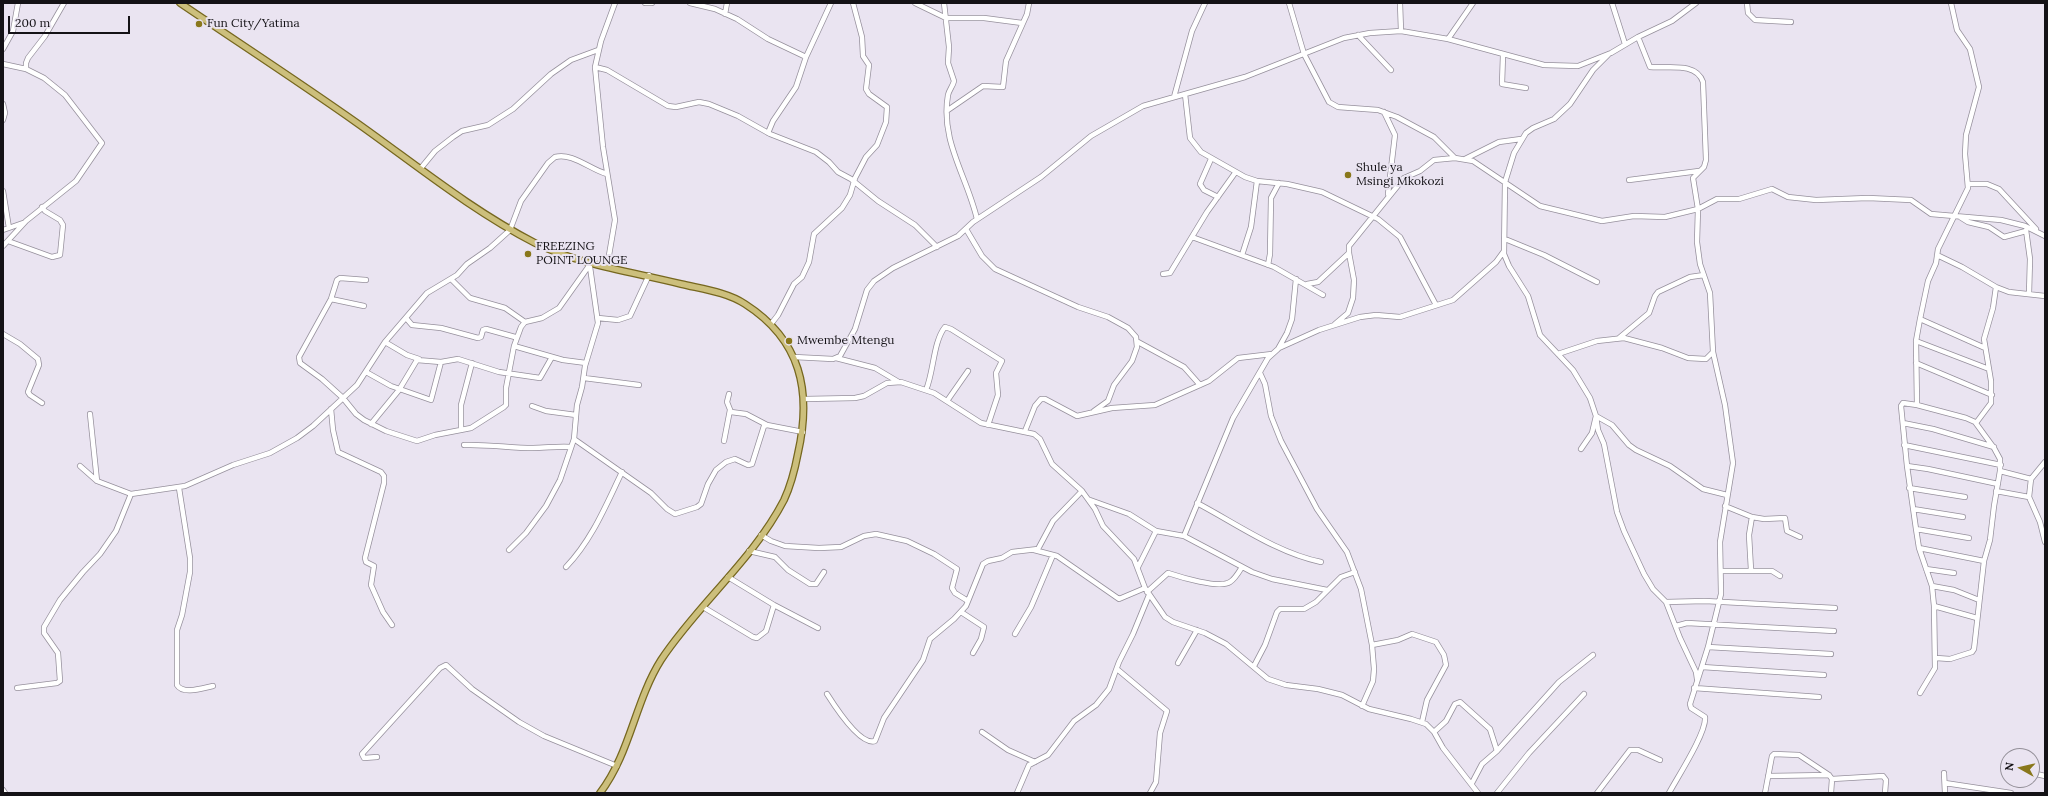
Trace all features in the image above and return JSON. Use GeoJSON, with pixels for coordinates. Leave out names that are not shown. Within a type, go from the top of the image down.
{"type":"FeatureCollection","features":[{"type":"Feature","properties":{"kind":"main road"},"geometry":{"type":"LineString","coordinates":[[180,3],[421,168],[474,207],[510,230],[539,245],[591,265],[649,276],[737,299],[754,310],[771,324],[782,336],[794,357],[802,381],[804,399],[803,432],[790,486],[783,501],[761,535],[657,666],[617,766],[600,793]]}},
{"type":"Feature","properties":{"kind":"street"},"geometry":{"type":"LineString","coordinates":[[3,49],[13,31],[18,3]]}},
{"type":"Feature","properties":{"kind":"street"},"geometry":{"type":"LineString","coordinates":[[26,69],[28,58],[45,36],[64,3]]}},
{"type":"Feature","properties":{"kind":"street"},"geometry":{"type":"LineString","coordinates":[[607,267],[615,220],[607,174],[595,67],[598,50],[615,3]]}},
{"type":"Feature","properties":{"kind":"street"},"geometry":{"type":"LineString","coordinates":[[645,3],[652,3]]}},
{"type":"Feature","properties":{"kind":"street"},"geometry":{"type":"LineString","coordinates":[[690,3],[710,7],[737,19],[768,39],[806,57]]}},
{"type":"Feature","properties":{"kind":"street"},"geometry":{"type":"LineString","coordinates":[[725,14],[727,3]]}},
{"type":"Feature","properties":{"kind":"street"},"geometry":{"type":"LineString","coordinates":[[768,133],[773,121],[796,87],[806,57],[831,3]]}},
{"type":"Feature","properties":{"kind":"street"},"geometry":{"type":"LineString","coordinates":[[771,324],[778,315],[794,284],[802,277],[809,262],[814,234],[842,208],[850,195],[854,182],[866,157],[877,145],[886,122],[887,112],[885,105],[869,94],[866,89],[869,65],[864,56],[861,35],[853,3]]}},
{"type":"Feature","properties":{"kind":"street"},"geometry":{"type":"LineString","coordinates":[[916,3],[946,18],[984,18],[1022,23]]}},
{"type":"Feature","properties":{"kind":"street"},"geometry":{"type":"LineString","coordinates":[[944,3],[949,47],[948,64],[954,79],[949,93],[949,142],[970,193],[977,219]]}},
{"type":"Feature","properties":{"kind":"street"},"geometry":{"type":"LineString","coordinates":[[948,110],[983,86],[1003,86],[1006,61],[1030,3]]}},
{"type":"Feature","properties":{"kind":"street"},"geometry":{"type":"LineString","coordinates":[[1174,97],[1192,32],[1205,3]]}},
{"type":"Feature","properties":{"kind":"street"},"geometry":{"type":"LineString","coordinates":[[1289,3],[1304,54],[1327,98],[1332,104],[1344,108],[1362,108],[1384,112],[1434,137],[1455,158]]}},
{"type":"Feature","properties":{"kind":"street"},"geometry":{"type":"LineString","coordinates":[[1400,3],[1401,31]]}},
{"type":"Feature","properties":{"kind":"street"},"geometry":{"type":"LineString","coordinates":[[1448,39],[1473,3]]}},
{"type":"Feature","properties":{"kind":"street"},"geometry":{"type":"LineString","coordinates":[[1612,3],[1625,44]]}},
{"type":"Feature","properties":{"kind":"street"},"geometry":{"type":"LineString","coordinates":[[1747,3],[1748,14],[1755,20],[1791,22]]}},
{"type":"Feature","properties":{"kind":"street"},"geometry":{"type":"LineString","coordinates":[[1917,405],[1916,341],[1920,319],[1928,281],[1936,263],[1937,255],[1944,235],[1957,216],[1966,194],[1968,184],[1965,154],[1966,135],[1979,82],[1970,49],[1957,30],[1951,3]]}},
{"type":"Feature","properties":{"kind":"street"},"geometry":{"type":"LineString","coordinates":[[1694,4],[1672,21],[1638,37],[1611,53],[1592,70],[1576,96],[1557,117],[1546,124],[1533,128],[1521,139],[1512,156],[1505,182],[1504,251],[1509,266],[1528,296],[1540,335],[1573,370],[1583,384],[1596,416],[1597,427],[1604,444],[1617,512],[1624,531],[1644,574],[1666,602],[1696,672],[1697,680]]}},
{"type":"Feature","properties":{"kind":"street"},"geometry":{"type":"LineString","coordinates":[[836,358],[842,355],[855,329],[870,284],[893,268],[958,236],[977,219],[1022,190],[1107,126],[1143,106],[1245,77],[1344,38],[1358,35],[1401,31],[1448,39],[1544,65],[1578,66],[1611,53]]}},
{"type":"Feature","properties":{"kind":"street"},"geometry":{"type":"LineString","coordinates":[[1358,35],[1391,70]]}},
{"type":"Feature","properties":{"kind":"street"},"geometry":{"type":"LineString","coordinates":[[1638,37],[1650,66],[1672,66],[1694,71],[1702,78],[1707,151],[1705,166],[1693,178],[1698,209],[1697,242],[1704,275],[1710,292],[1713,352],[1720,381],[1732,453],[1732,470],[1720,542],[1721,571],[1719,602],[1708,646],[1690,704],[1691,708],[1704,716],[1705,722],[1695,746],[1669,793]]}},
{"type":"Feature","properties":{"kind":"street"},"geometry":{"type":"LineString","coordinates":[[421,168],[436,151],[453,136],[462,131],[488,125],[513,109],[551,74],[564,65],[598,50]]}},
{"type":"Feature","properties":{"kind":"street"},"geometry":{"type":"LineString","coordinates":[[1503,55],[1501,83],[1513,87],[1526,88]]}},
{"type":"Feature","properties":{"kind":"street"},"geometry":{"type":"LineString","coordinates":[[3,64],[26,69],[44,78],[65,95],[102,143],[76,181],[26,221],[3,246]]}},
{"type":"Feature","properties":{"kind":"street"},"geometry":{"type":"LineString","coordinates":[[595,67],[607,70],[670,107],[702,102],[738,116],[768,133],[816,152],[829,162],[838,172],[854,182],[878,201],[915,224],[937,247]]}},
{"type":"Feature","properties":{"kind":"street"},"geometry":{"type":"LineString","coordinates":[[1184,94],[1190,138],[1201,152],[1235,173],[1257,181],[1278,183],[1322,192],[1372,215],[1400,238],[1436,305]]}},
{"type":"Feature","properties":{"kind":"street"},"geometry":{"type":"LineString","coordinates":[[3,104],[3,120]]}},
{"type":"Feature","properties":{"kind":"street"},"geometry":{"type":"LineString","coordinates":[[1384,112],[1395,135],[1388,196]]}},
{"type":"Feature","properties":{"kind":"street"},"geometry":{"type":"LineString","coordinates":[[1464,158],[1499,142],[1521,139]]}},
{"type":"Feature","properties":{"kind":"street"},"geometry":{"type":"LineString","coordinates":[[80,466],[97,482],[131,494],[179,488],[279,448],[302,434],[357,386],[385,342],[427,293],[451,279],[467,264],[490,248],[510,230],[521,201],[548,163],[555,157],[566,156],[598,172],[607,174]]}},
{"type":"Feature","properties":{"kind":"street"},"geometry":{"type":"LineString","coordinates":[[1331,327],[1348,313],[1353,298],[1354,280],[1349,246],[1372,215],[1404,178],[1420,171],[1434,160],[1464,158],[1473,161],[1540,206],[1602,221],[1638,215],[1665,217],[1698,209],[1713,200],[1745,197],[1772,188],[1788,197],[1816,200],[1868,198],[1911,200],[1929,213],[2001,220],[2026,229],[2038,231]]}},
{"type":"Feature","properties":{"kind":"street"},"geometry":{"type":"LineString","coordinates":[[1211,159],[1200,184],[1204,190],[1218,197]]}},
{"type":"Feature","properties":{"kind":"street"},"geometry":{"type":"LineString","coordinates":[[1629,180],[1699,171]]}},
{"type":"Feature","properties":{"kind":"street"},"geometry":{"type":"LineString","coordinates":[[1163,274],[1169,274],[1235,173]]}},
{"type":"Feature","properties":{"kind":"street"},"geometry":{"type":"LineString","coordinates":[[1242,255],[1250,227],[1257,181]]}},
{"type":"Feature","properties":{"kind":"street"},"geometry":{"type":"LineString","coordinates":[[1268,265],[1271,250],[1271,201],[1278,183]]}},
{"type":"Feature","properties":{"kind":"street"},"geometry":{"type":"LineString","coordinates":[[1968,184],[1987,184],[1999,189],[2038,231],[2045,236]]}},
{"type":"Feature","properties":{"kind":"street"},"geometry":{"type":"LineString","coordinates":[[3,191],[9,228]]}},
{"type":"Feature","properties":{"kind":"street"},"geometry":{"type":"LineString","coordinates":[[8,241],[52,257],[60,255],[63,225],[60,220],[42,207]]}},
{"type":"Feature","properties":{"kind":"street"},"geometry":{"type":"LineString","coordinates":[[1957,216],[1968,222],[1989,228],[2004,237],[2026,229]]}},
{"type":"Feature","properties":{"kind":"street"},"geometry":{"type":"LineString","coordinates":[[3,230],[26,221]]}},
{"type":"Feature","properties":{"kind":"street"},"geometry":{"type":"LineString","coordinates":[[966,229],[982,256],[995,269],[1078,307],[1108,317],[1128,328],[1136,337],[1138,342],[1184,367],[1200,386]]}},
{"type":"Feature","properties":{"kind":"street"},"geometry":{"type":"LineString","coordinates":[[2026,229],[2030,258],[2030,294]]}},
{"type":"Feature","properties":{"kind":"street"},"geometry":{"type":"LineString","coordinates":[[1192,237],[1268,265],[1307,284],[1323,294]]}},
{"type":"Feature","properties":{"kind":"street"},"geometry":{"type":"LineString","coordinates":[[1505,239],[1544,255],[1597,282]]}},
{"type":"Feature","properties":{"kind":"street"},"geometry":{"type":"LineString","coordinates":[[1184,536],[1233,418],[1272,354],[1278,349],[1308,335],[1331,327],[1371,315],[1400,317],[1436,305],[1459,295],[1469,284],[1496,262],[1504,251]]}},
{"type":"Feature","properties":{"kind":"street"},"geometry":{"type":"LineString","coordinates":[[1307,284],[1318,282],[1349,254]]}},
{"type":"Feature","properties":{"kind":"street"},"geometry":{"type":"LineString","coordinates":[[1937,255],[1956,263],[1996,287],[2045,296]]}},
{"type":"Feature","properties":{"kind":"street"},"geometry":{"type":"LineString","coordinates":[[509,550],[526,533],[546,506],[560,480],[574,439],[576,415],[586,363],[597,332],[598,318],[594,304],[591,265]]}},
{"type":"Feature","properties":{"kind":"street"},"geometry":{"type":"LineString","coordinates":[[366,280],[338,279],[331,299],[301,352],[299,360],[300,363],[322,379],[343,398],[356,414],[371,424],[401,437],[418,441],[435,435],[471,428],[506,406],[508,373],[516,337],[525,322],[542,318],[558,308],[591,265]]}},
{"type":"Feature","properties":{"kind":"street"},"geometry":{"type":"LineString","coordinates":[[1619,338],[1649,313],[1658,292],[1693,276],[1704,275]]}},
{"type":"Feature","properties":{"kind":"street"},"geometry":{"type":"LineString","coordinates":[[598,318],[618,320],[630,316],[649,276]]}},
{"type":"Feature","properties":{"kind":"street"},"geometry":{"type":"LineString","coordinates":[[451,279],[470,298],[505,308],[525,322]]}},
{"type":"Feature","properties":{"kind":"street"},"geometry":{"type":"LineString","coordinates":[[1278,349],[1289,328],[1296,279]]}},
{"type":"Feature","properties":{"kind":"street"},"geometry":{"type":"LineString","coordinates":[[1976,423],[1990,406],[1992,395],[1984,335],[1993,308],[1996,287]]}},
{"type":"Feature","properties":{"kind":"street"},"geometry":{"type":"LineString","coordinates":[[331,299],[364,306]]}},
{"type":"Feature","properties":{"kind":"street"},"geometry":{"type":"LineString","coordinates":[[406,318],[412,325],[441,328],[478,338],[481,337],[483,330],[486,329],[516,337]]}},
{"type":"Feature","properties":{"kind":"street"},"geometry":{"type":"LineString","coordinates":[[1920,319],[1985,348]]}},
{"type":"Feature","properties":{"kind":"street"},"geometry":{"type":"LineString","coordinates":[[926,390],[932,373],[939,339],[945,328],[951,329],[1002,361],[996,373],[998,395],[988,425]]}},
{"type":"Feature","properties":{"kind":"street"},"geometry":{"type":"LineString","coordinates":[[3,334],[20,344],[38,359],[39,365],[28,392],[42,403]]}},
{"type":"Feature","properties":{"kind":"street"},"geometry":{"type":"LineString","coordinates":[[1558,354],[1598,341],[1619,338],[1626,338],[1662,348],[1694,359],[1704,359],[1713,352]]}},
{"type":"Feature","properties":{"kind":"street"},"geometry":{"type":"LineString","coordinates":[[1916,341],[1989,369]]}},
{"type":"Feature","properties":{"kind":"street"},"geometry":{"type":"LineString","coordinates":[[385,342],[407,355],[419,359],[441,362],[458,359],[508,373],[540,378],[552,357]]}},
{"type":"Feature","properties":{"kind":"street"},"geometry":{"type":"LineString","coordinates":[[1094,411],[1108,401],[1115,383],[1132,361],[1138,342]]}},
{"type":"Feature","properties":{"kind":"street"},"geometry":{"type":"LineString","coordinates":[[514,346],[552,357],[586,363]]}},
{"type":"Feature","properties":{"kind":"street"},"geometry":{"type":"LineString","coordinates":[[1025,431],[1035,406],[1041,399],[1045,399],[1075,416],[1116,407],[1155,405],[1200,386],[1238,358],[1272,354]]}},
{"type":"Feature","properties":{"kind":"street"},"geometry":{"type":"LineString","coordinates":[[794,357],[836,358],[875,368],[898,381],[926,390],[947,400],[975,420],[988,425],[1025,431],[1034,434],[1040,439],[1052,464],[1082,491],[1103,526],[1132,556],[1138,567],[1147,592],[1161,613],[1170,620],[1197,630],[1226,644],[1254,666],[1265,677],[1280,683],[1325,690],[1342,695],[1362,706],[1422,722],[1434,732],[1446,753],[1463,775],[1472,783],[1478,793]]}},
{"type":"Feature","properties":{"kind":"street"},"geometry":{"type":"LineString","coordinates":[[371,424],[399,390],[416,361],[419,359]]}},
{"type":"Feature","properties":{"kind":"street"},"geometry":{"type":"LineString","coordinates":[[366,372],[399,390],[423,399],[432,400],[441,362]]}},
{"type":"Feature","properties":{"kind":"street"},"geometry":{"type":"LineString","coordinates":[[461,430],[461,405],[472,363]]}},
{"type":"Feature","properties":{"kind":"street"},"geometry":{"type":"LineString","coordinates":[[1916,363],[1992,395]]}},
{"type":"Feature","properties":{"kind":"street"},"geometry":{"type":"LineString","coordinates":[[947,400],[968,371]]}},
{"type":"Feature","properties":{"kind":"street"},"geometry":{"type":"LineString","coordinates":[[1260,373],[1265,384],[1273,422],[1281,441],[1317,509],[1347,552],[1364,600],[1372,645],[1374,674],[1362,706]]}},
{"type":"Feature","properties":{"kind":"street"},"geometry":{"type":"LineString","coordinates":[[584,378],[639,385]]}},
{"type":"Feature","properties":{"kind":"street"},"geometry":{"type":"LineString","coordinates":[[804,399],[856,398],[864,396],[884,384],[898,381]]}},
{"type":"Feature","properties":{"kind":"street"},"geometry":{"type":"LineString","coordinates":[[724,441],[730,410],[727,402],[729,394]]}},
{"type":"Feature","properties":{"kind":"street"},"geometry":{"type":"LineString","coordinates":[[1920,693],[1934,671],[1936,658],[1933,634],[1934,606],[1932,586],[1919,548],[1909,488],[1904,445],[1902,404],[1917,405],[1966,418],[1976,423],[1999,456],[2000,468],[1998,484],[1990,540],[1984,561],[1974,647],[1972,652],[1950,659],[1936,658]]}},
{"type":"Feature","properties":{"kind":"street"},"geometry":{"type":"LineString","coordinates":[[532,406],[546,411],[576,415]]}},
{"type":"Feature","properties":{"kind":"street"},"geometry":{"type":"LineString","coordinates":[[332,409],[333,430],[338,452],[381,472],[384,476],[384,483],[365,558],[374,567],[371,585],[383,612],[392,625]]}},
{"type":"Feature","properties":{"kind":"street"},"geometry":{"type":"LineString","coordinates":[[730,410],[748,415],[767,425],[803,432]]}},
{"type":"Feature","properties":{"kind":"street"},"geometry":{"type":"LineString","coordinates":[[90,414],[97,482]]}},
{"type":"Feature","properties":{"kind":"street"},"geometry":{"type":"LineString","coordinates":[[1596,416],[1612,425],[1633,448],[1670,466],[1703,489],[1727,495]]}},
{"type":"Feature","properties":{"kind":"street"},"geometry":{"type":"LineString","coordinates":[[1581,449],[1592,431],[1596,416]]}},
{"type":"Feature","properties":{"kind":"street"},"geometry":{"type":"LineString","coordinates":[[1903,423],[1934,429],[1994,448]]}},
{"type":"Feature","properties":{"kind":"street"},"geometry":{"type":"LineString","coordinates":[[574,439],[651,493],[670,512],[675,514],[683,513],[698,507],[701,504],[708,484],[719,467],[735,459],[748,465],[752,464],[763,428],[767,425]]}},
{"type":"Feature","properties":{"kind":"street"},"geometry":{"type":"LineString","coordinates":[[464,445],[488,444],[532,448],[553,445],[571,446]]}},
{"type":"Feature","properties":{"kind":"street"},"geometry":{"type":"LineString","coordinates":[[1904,445],[2000,468],[2031,479]]}},
{"type":"Feature","properties":{"kind":"street"},"geometry":{"type":"LineString","coordinates":[[2045,462],[2031,479],[2029,498],[2044,530],[2045,542]]}},
{"type":"Feature","properties":{"kind":"street"},"geometry":{"type":"LineString","coordinates":[[1907,466],[1998,484]]}},
{"type":"Feature","properties":{"kind":"street"},"geometry":{"type":"LineString","coordinates":[[566,567],[577,556],[589,538],[622,472]]}},
{"type":"Feature","properties":{"kind":"street"},"geometry":{"type":"LineString","coordinates":[[179,488],[190,558],[190,572],[182,615],[177,630],[177,685],[182,690],[213,686]]}},
{"type":"Feature","properties":{"kind":"street"},"geometry":{"type":"LineString","coordinates":[[1909,488],[1966,497]]}},
{"type":"Feature","properties":{"kind":"street"},"geometry":{"type":"LineString","coordinates":[[1034,550],[1041,546],[1057,516],[1082,491]]}},
{"type":"Feature","properties":{"kind":"street"},"geometry":{"type":"LineString","coordinates":[[1996,491],[2029,498]]}},
{"type":"Feature","properties":{"kind":"street"},"geometry":{"type":"LineString","coordinates":[[17,688],[58,683],[60,681],[58,653],[44,633],[44,627],[60,600],[100,554],[116,531],[131,494]]}},
{"type":"Feature","properties":{"kind":"street"},"geometry":{"type":"LineString","coordinates":[[1088,499],[1126,513],[1156,531],[1184,536],[1214,550],[1242,567],[1272,579],[1327,590]]}},
{"type":"Feature","properties":{"kind":"street"},"geometry":{"type":"LineString","coordinates":[[1197,503],[1285,552],[1321,562]]}},
{"type":"Feature","properties":{"kind":"street"},"geometry":{"type":"LineString","coordinates":[[1725,506],[1752,517],[1764,519],[1785,518],[1787,531],[1800,536]]}},
{"type":"Feature","properties":{"kind":"street"},"geometry":{"type":"LineString","coordinates":[[1913,509],[1963,517]]}},
{"type":"Feature","properties":{"kind":"street"},"geometry":{"type":"LineString","coordinates":[[1751,570],[1750,535],[1752,517]]}},
{"type":"Feature","properties":{"kind":"street"},"geometry":{"type":"LineString","coordinates":[[1916,529],[1968,538]]}},
{"type":"Feature","properties":{"kind":"street"},"geometry":{"type":"LineString","coordinates":[[1138,567],[1156,531]]}},
{"type":"Feature","properties":{"kind":"street"},"geometry":{"type":"LineString","coordinates":[[761,535],[771,542],[785,546],[819,548],[841,546],[864,536],[874,534],[907,540],[934,554],[956,569],[952,588],[955,594],[968,601]]}},
{"type":"Feature","properties":{"kind":"street"},"geometry":{"type":"LineString","coordinates":[[1919,548],[1984,561]]}},
{"type":"Feature","properties":{"kind":"street"},"geometry":{"type":"LineString","coordinates":[[827,694],[844,720],[855,731],[869,741],[875,741],[884,718],[923,660],[930,639],[961,612],[968,601],[981,567],[986,562],[1000,559],[1016,551],[1034,550],[1053,555],[1116,598],[1123,599],[1147,592],[1168,573],[1185,579],[1225,584],[1232,580],[1242,567]]}},
{"type":"Feature","properties":{"kind":"street"},"geometry":{"type":"LineString","coordinates":[[749,551],[775,557],[788,570],[811,584],[816,584],[824,572]]}},
{"type":"Feature","properties":{"kind":"street"},"geometry":{"type":"LineString","coordinates":[[1015,634],[1031,607],[1053,555]]}},
{"type":"Feature","properties":{"kind":"street"},"geometry":{"type":"LineString","coordinates":[[1926,569],[1954,573]]}},
{"type":"Feature","properties":{"kind":"street"},"geometry":{"type":"LineString","coordinates":[[1721,571],[1773,571],[1780,576]]}},
{"type":"Feature","properties":{"kind":"street"},"geometry":{"type":"LineString","coordinates":[[1254,666],[1265,645],[1277,612],[1285,609],[1304,609],[1316,602],[1341,577],[1355,572]]}},
{"type":"Feature","properties":{"kind":"street"},"geometry":{"type":"LineString","coordinates":[[728,577],[774,605],[818,628]]}},
{"type":"Feature","properties":{"kind":"street"},"geometry":{"type":"LineString","coordinates":[[1932,586],[1954,590],[1979,600]]}},
{"type":"Feature","properties":{"kind":"street"},"geometry":{"type":"LineString","coordinates":[[1016,793],[1026,768],[1048,756],[1074,721],[1096,705],[1106,694],[1147,592]]}},
{"type":"Feature","properties":{"kind":"street"},"geometry":{"type":"LineString","coordinates":[[1666,602],[1719,602],[1834,608]]}},
{"type":"Feature","properties":{"kind":"street"},"geometry":{"type":"LineString","coordinates":[[703,607],[757,638],[766,631],[774,605]]}},
{"type":"Feature","properties":{"kind":"street"},"geometry":{"type":"LineString","coordinates":[[1934,606],[1977,618]]}},
{"type":"Feature","properties":{"kind":"street"},"geometry":{"type":"LineString","coordinates":[[961,612],[984,627],[981,639],[973,653]]}},
{"type":"Feature","properties":{"kind":"street"},"geometry":{"type":"LineString","coordinates":[[1676,626],[1687,623],[1834,631]]}},
{"type":"Feature","properties":{"kind":"street"},"geometry":{"type":"LineString","coordinates":[[1178,662],[1197,630]]}},
{"type":"Feature","properties":{"kind":"street"},"geometry":{"type":"LineString","coordinates":[[1372,645],[1398,640],[1409,634],[1436,642],[1441,649],[1446,665],[1427,700],[1422,722]]}},
{"type":"Feature","properties":{"kind":"street"},"geometry":{"type":"LineString","coordinates":[[1708,646],[1831,654]]}},
{"type":"Feature","properties":{"kind":"street"},"geometry":{"type":"LineString","coordinates":[[1472,783],[1477,770],[1497,751],[1559,682],[1593,655]]}},
{"type":"Feature","properties":{"kind":"street"},"geometry":{"type":"LineString","coordinates":[[377,756],[364,758],[362,754],[440,668],[446,665],[472,689],[519,722],[544,736],[617,766]]}},
{"type":"Feature","properties":{"kind":"street"},"geometry":{"type":"LineString","coordinates":[[1702,667],[1824,675]]}},
{"type":"Feature","properties":{"kind":"street"},"geometry":{"type":"LineString","coordinates":[[1117,669],[1167,711],[1160,734],[1156,782],[1150,793]]}},
{"type":"Feature","properties":{"kind":"street"},"geometry":{"type":"LineString","coordinates":[[1694,688],[1819,697]]}},
{"type":"Feature","properties":{"kind":"street"},"geometry":{"type":"LineString","coordinates":[[1497,793],[1529,752],[1584,694]]}},
{"type":"Feature","properties":{"kind":"street"},"geometry":{"type":"LineString","coordinates":[[1434,732],[1446,721],[1455,704],[1460,702],[1490,729],[1497,751]]}},
{"type":"Feature","properties":{"kind":"street"},"geometry":{"type":"LineString","coordinates":[[982,732],[1008,750],[1035,762]]}},
{"type":"Feature","properties":{"kind":"street"},"geometry":{"type":"LineString","coordinates":[[1597,793],[1630,750],[1638,750],[1660,760]]}},
{"type":"Feature","properties":{"kind":"street"},"geometry":{"type":"LineString","coordinates":[[1765,793],[1772,756],[1774,754],[1802,756],[1830,777],[1831,793]]}},
{"type":"Feature","properties":{"kind":"street"},"geometry":{"type":"LineString","coordinates":[[1944,773],[1945,793]]}},
{"type":"Feature","properties":{"kind":"street"},"geometry":{"type":"LineString","coordinates":[[1768,776],[1883,776],[1886,780],[1885,793]]}},
{"type":"Feature","properties":{"kind":"street"},"geometry":{"type":"LineString","coordinates":[[1945,783],[2011,793]]}},
{"type":"Feature","properties":{"kind":"place","name":"Fun City/Yatima"},"geometry":{"type":"Point","coordinates":[199,24]}},
{"type":"Feature","properties":{"kind":"place","name":"Shule ya Msingi Mkokozi"},"geometry":{"type":"Point","coordinates":[1348,175]}},
{"type":"Feature","properties":{"kind":"place","name":"FREEZING POINT LOUNGE"},"geometry":{"type":"Point","coordinates":[528,254]}},
{"type":"Feature","properties":{"kind":"place","name":"Mwembe Mtengu"},"geometry":{"type":"Point","coordinates":[789,341]}}]}
